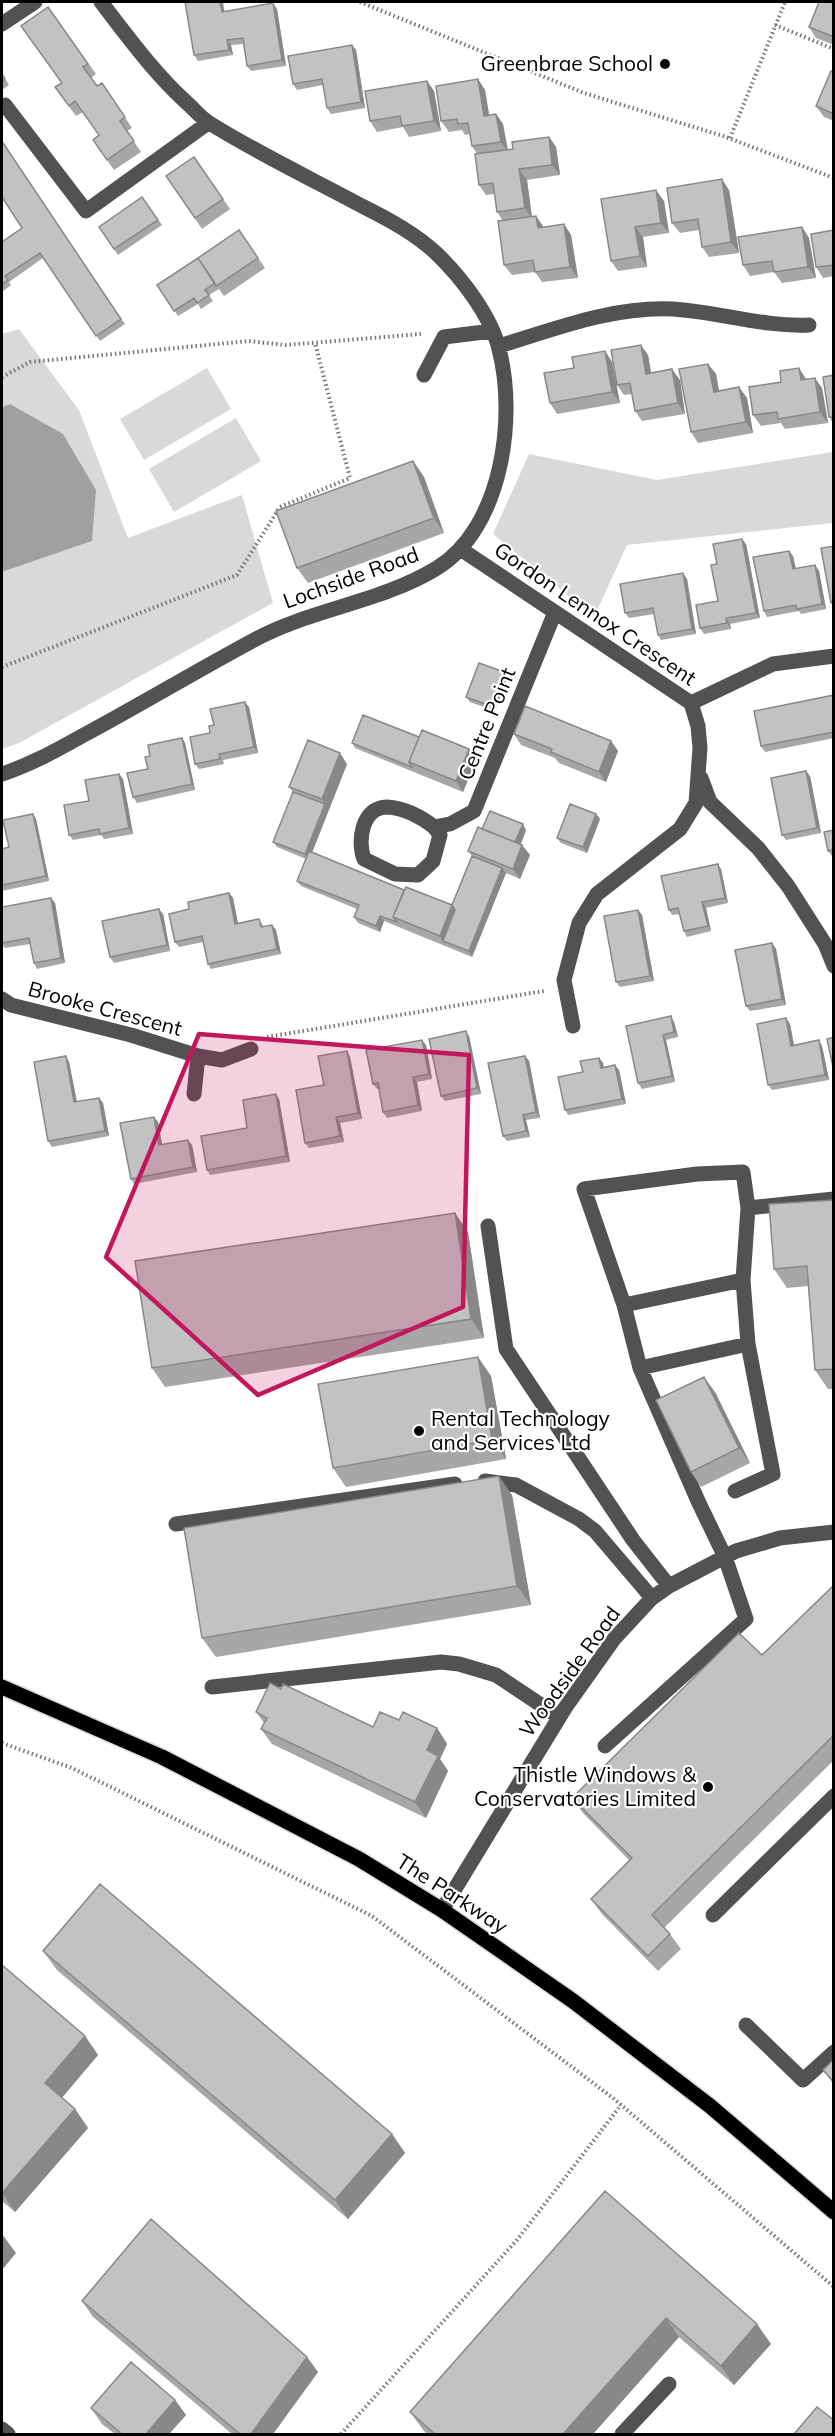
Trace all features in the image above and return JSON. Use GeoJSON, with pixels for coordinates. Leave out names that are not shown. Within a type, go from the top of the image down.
{"type":"FeatureCollection","features":[{"type":"Feature","properties":{"kind":"main road","name":"The Parkway"},"geometry":{"type":"LineString","coordinates":[[2,1687],[162,1757],[359,1859],[442,1910],[573,2001],[710,2106],[834,2212]]}},
{"type":"Feature","properties":{"kind":"street"},"geometry":{"type":"LineString","coordinates":[[2,24],[35,2]]}},
{"type":"Feature","properties":{"kind":"street","name":"Lochside Road"},"geometry":{"type":"LineString","coordinates":[[2,774],[24,767],[129,711],[277,627],[390,590],[436,569],[462,550],[486,507],[502,457],[507,429],[505,383],[499,346],[481,310],[460,279],[435,252],[394,223],[208,123],[166,84],[101,2]]}},
{"type":"Feature","properties":{"kind":"street"},"geometry":{"type":"LineString","coordinates":[[5,105],[86,211],[208,123]]}},
{"type":"Feature","properties":{"kind":"street"},"geometry":{"type":"LineString","coordinates":[[499,346],[586,320],[634,309],[672,309],[721,314],[782,325],[809,325]]}},
{"type":"Feature","properties":{"kind":"street"},"geometry":{"type":"LineString","coordinates":[[424,375],[444,337],[492,332]]}},
{"type":"Feature","properties":{"kind":"street","name":"Gordon Lennox Crescent"},"geometry":{"type":"LineString","coordinates":[[462,550],[691,703],[698,726],[700,775],[696,803],[680,829],[597,894],[579,923],[564,980],[573,1026]]}},
{"type":"Feature","properties":{"kind":"street","name":"Centre Point"},"geometry":{"type":"LineString","coordinates":[[434,827],[450,824],[474,811],[555,612]]}},
{"type":"Feature","properties":{"kind":"street"},"geometry":{"type":"LineString","coordinates":[[691,703],[773,664],[834,656]]}},
{"type":"Feature","properties":{"kind":"street"},"geometry":{"type":"LineString","coordinates":[[700,775],[710,802],[758,848],[788,886],[825,944],[834,966]]}},
{"type":"Feature","properties":{"kind":"street"},"geometry":{"type":"LineString","coordinates":[[385,807],[395,808],[423,818],[434,827],[440,835],[433,861],[418,875],[395,874],[364,858],[360,837],[364,824],[374,811],[385,807]]}},
{"type":"Feature","properties":{"kind":"street","name":"Brooke Crescent"},"geometry":{"type":"LineString","coordinates":[[2,999],[11,1005],[131,1035],[198,1056],[222,1060],[251,1049]]}},
{"type":"Feature","properties":{"kind":"street","name":"Brooke Crescent"},"geometry":{"type":"LineString","coordinates":[[194,1094],[198,1056]]}},
{"type":"Feature","properties":{"kind":"street"},"geometry":{"type":"LineString","coordinates":[[605,1746],[746,1619],[725,1557],[640,1368],[624,1305],[584,1189],[697,1174],[743,1172],[748,1208],[743,1280],[748,1344],[773,1474],[735,1491]]}},
{"type":"Feature","properties":{"kind":"street"},"geometry":{"type":"LineString","coordinates":[[748,1208],[834,1199]]}},
{"type":"Feature","properties":{"kind":"street"},"geometry":{"type":"LineString","coordinates":[[488,1226],[506,1349],[633,1540],[669,1586]]}},
{"type":"Feature","properties":{"kind":"street"},"geometry":{"type":"LineString","coordinates":[[624,1305],[743,1280]]}},
{"type":"Feature","properties":{"kind":"street"},"geometry":{"type":"LineString","coordinates":[[640,1368],[748,1344]]}},
{"type":"Feature","properties":{"kind":"street"},"geometry":{"type":"LineString","coordinates":[[176,1524],[490,1480],[516,1485],[579,1519],[594,1531],[652,1598]]}},
{"type":"Feature","properties":{"kind":"street","name":"Woodside Road"},"geometry":{"type":"LineString","coordinates":[[442,1910],[559,1717],[614,1640],[652,1598],[669,1586],[736,1551],[780,1538],[834,1532]]}},
{"type":"Feature","properties":{"kind":"street"},"geometry":{"type":"LineString","coordinates":[[212,1687],[441,1662],[459,1664],[496,1675],[559,1717]]}},
{"type":"Feature","properties":{"kind":"street"},"geometry":{"type":"LineString","coordinates":[[714,1915],[834,1796]]}},
{"type":"Feature","properties":{"kind":"street"},"geometry":{"type":"LineString","coordinates":[[746,2025],[803,2080],[834,2052]]}},
{"type":"Feature","properties":{"kind":"street"},"geometry":{"type":"LineString","coordinates":[[622,2434],[669,2384]]}},
{"type":"Feature","properties":{"kind":"street"},"geometry":{"type":"LineString","coordinates":[[2,2429],[8,2434]]}},
{"type":"Feature","properties":{"kind":"path"},"geometry":{"type":"LineString","coordinates":[[360,2],[584,93],[730,138],[834,178]]}},
{"type":"Feature","properties":{"kind":"path"},"geometry":{"type":"LineString","coordinates":[[730,138],[785,2]]}},
{"type":"Feature","properties":{"kind":"path"},"geometry":{"type":"LineString","coordinates":[[775,25],[834,49]]}},
{"type":"Feature","properties":{"kind":"path"},"geometry":{"type":"LineString","coordinates":[[2,377],[30,362],[249,341],[286,345],[432,333]]}},
{"type":"Feature","properties":{"kind":"path"},"geometry":{"type":"LineString","coordinates":[[2,667],[237,574],[280,507],[350,478],[315,343]]}},
{"type":"Feature","properties":{"kind":"path"},"geometry":{"type":"LineString","coordinates":[[251,1049],[259,1039],[565,988]]}},
{"type":"Feature","properties":{"kind":"path"},"geometry":{"type":"LineString","coordinates":[[2,1743],[72,1768],[372,1916],[621,2105],[834,2287]]}},
{"type":"Feature","properties":{"kind":"path"},"geometry":{"type":"LineString","coordinates":[[341,2434],[517,2240],[621,2105]]}},
{"type":"Feature","properties":{"kind":"highlighted area"},"geometry":{"type":"Polygon","coordinates":[[[199,1034],[469,1055],[463,1307],[258,1395],[106,1257],[199,1034]]]}},
{"type":"Feature","properties":{"kind":"shaded area"},"geometry":{"type":"Polygon","coordinates":[[[19,329],[79,410],[128,538],[242,495],[273,603],[19,743],[2,749],[2,572],[92,541],[10,404],[2,407],[2,334],[19,329]]]}},
{"type":"Feature","properties":{"kind":"shaded area"},"geometry":{"type":"Polygon","coordinates":[[[207,368],[231,409],[144,460],[120,419],[207,368]]]}},
{"type":"Feature","properties":{"kind":"shaded area"},"geometry":{"type":"Polygon","coordinates":[[[10,404],[63,434],[96,490],[92,541],[2,572],[2,407],[10,404]]]}},
{"type":"Feature","properties":{"kind":"shaded area"},"geometry":{"type":"Polygon","coordinates":[[[236,418],[261,461],[174,512],[149,469],[236,418]]]}},
{"type":"Feature","properties":{"kind":"shaded area"},"geometry":{"type":"Polygon","coordinates":[[[833,452],[833,523],[627,545],[594,617],[493,534],[529,454],[657,480],[833,452]]]}},
{"type":"Feature","properties":{"kind":"building"},"geometry":{"type":"Polygon","coordinates":[[[185,2],[220,2],[222,12],[273,3],[282,60],[247,66],[243,38],[227,40],[229,50],[194,55],[185,2]]]}},
{"type":"Feature","properties":{"kind":"building"},"geometry":{"type":"Polygon","coordinates":[[[819,2],[834,2],[834,37],[809,27],[819,2]]]}},
{"type":"Feature","properties":{"kind":"building"},"geometry":{"type":"Polygon","coordinates":[[[48,7],[88,64],[83,67],[97,86],[102,83],[125,117],[120,121],[134,141],[107,160],[93,140],[99,135],[75,101],[69,106],[55,87],[62,83],[21,26],[48,7]]]}},
{"type":"Feature","properties":{"kind":"building"},"geometry":{"type":"Polygon","coordinates":[[[352,45],[361,102],[327,108],[322,79],[293,84],[288,56],[352,45]]]}},
{"type":"Feature","properties":{"kind":"building"},"geometry":{"type":"Polygon","coordinates":[[[831,71],[834,72],[834,114],[816,106],[831,71]]]}},
{"type":"Feature","properties":{"kind":"building"},"geometry":{"type":"Polygon","coordinates":[[[478,79],[484,116],[496,114],[501,142],[472,146],[468,123],[458,124],[457,119],[441,121],[436,86],[478,79]]]}},
{"type":"Feature","properties":{"kind":"building"},"geometry":{"type":"Polygon","coordinates":[[[427,81],[434,121],[402,126],[400,116],[370,121],[365,91],[427,81]]]}},
{"type":"Feature","properties":{"kind":"building"},"geometry":{"type":"Polygon","coordinates":[[[549,137],[552,165],[519,169],[525,208],[497,212],[493,183],[479,185],[475,154],[513,149],[512,142],[549,137]]]}},
{"type":"Feature","properties":{"kind":"building"},"geometry":{"type":"Polygon","coordinates":[[[3,143],[121,319],[96,336],[40,253],[5,276],[8,280],[2,284],[2,242],[22,228],[2,197],[3,143]]]}},
{"type":"Feature","properties":{"kind":"building"},"geometry":{"type":"Polygon","coordinates":[[[194,157],[223,199],[195,218],[166,176],[194,157]]]}},
{"type":"Feature","properties":{"kind":"building"},"geometry":{"type":"Polygon","coordinates":[[[722,179],[731,242],[702,247],[698,219],[672,223],[667,188],[722,179]]]}},
{"type":"Feature","properties":{"kind":"building"},"geometry":{"type":"Polygon","coordinates":[[[656,190],[661,223],[635,227],[640,256],[611,261],[601,199],[656,190]]]}},
{"type":"Feature","properties":{"kind":"building"},"geometry":{"type":"Polygon","coordinates":[[[142,197],[158,220],[114,249],[99,227],[142,197]]]}},
{"type":"Feature","properties":{"kind":"building"},"geometry":{"type":"Polygon","coordinates":[[[536,216],[538,228],[564,224],[570,267],[535,272],[533,260],[504,265],[498,221],[536,216]]]}},
{"type":"Feature","properties":{"kind":"building"},"geometry":{"type":"Polygon","coordinates":[[[802,227],[808,267],[774,272],[772,261],[743,265],[738,237],[802,227]]]}},
{"type":"Feature","properties":{"kind":"building"},"geometry":{"type":"Polygon","coordinates":[[[239,230],[258,258],[216,286],[198,258],[239,230]]]}},
{"type":"Feature","properties":{"kind":"building"},"geometry":{"type":"Polygon","coordinates":[[[834,230],[834,265],[816,267],[811,234],[834,230]]]}},
{"type":"Feature","properties":{"kind":"building"},"geometry":{"type":"Polygon","coordinates":[[[198,258],[215,283],[205,290],[209,295],[197,303],[194,298],[174,311],[157,285],[198,258]]]}},
{"type":"Feature","properties":{"kind":"building"},"geometry":{"type":"Polygon","coordinates":[[[641,345],[646,374],[672,369],[678,403],[635,411],[630,383],[617,385],[611,350],[641,345]]]}},
{"type":"Feature","properties":{"kind":"building"},"geometry":{"type":"Polygon","coordinates":[[[605,351],[612,392],[550,403],[544,373],[574,368],[572,357],[605,351]]]}},
{"type":"Feature","properties":{"kind":"building"},"geometry":{"type":"Polygon","coordinates":[[[708,364],[714,392],[739,387],[746,422],[691,432],[679,369],[708,364]]]}},
{"type":"Feature","properties":{"kind":"building"},"geometry":{"type":"Polygon","coordinates":[[[799,368],[801,380],[815,378],[820,412],[778,419],[777,412],[753,415],[749,387],[781,382],[780,371],[799,368]]]}},
{"type":"Feature","properties":{"kind":"building"},"geometry":{"type":"Polygon","coordinates":[[[834,375],[834,417],[829,417],[823,377],[834,375]]]}},
{"type":"Feature","properties":{"kind":"building"},"geometry":{"type":"Polygon","coordinates":[[[413,461],[434,518],[297,568],[276,511],[413,461]]]}},
{"type":"Feature","properties":{"kind":"building"},"geometry":{"type":"Polygon","coordinates":[[[742,539],[756,613],[726,618],[727,623],[700,628],[696,605],[718,601],[711,565],[717,564],[713,544],[742,539]]]}},
{"type":"Feature","properties":{"kind":"building"},"geometry":{"type":"Polygon","coordinates":[[[834,546],[834,602],[831,603],[821,548],[834,546]]]}},
{"type":"Feature","properties":{"kind":"building"},"geometry":{"type":"Polygon","coordinates":[[[789,551],[793,569],[815,565],[822,604],[797,609],[796,605],[764,611],[753,557],[789,551]]]}},
{"type":"Feature","properties":{"kind":"building"},"geometry":{"type":"Polygon","coordinates":[[[683,573],[692,629],[658,635],[653,608],[625,613],[620,584],[683,573]]]}},
{"type":"Feature","properties":{"kind":"building"},"geometry":{"type":"Polygon","coordinates":[[[479,663],[504,672],[491,706],[466,697],[479,663]]]}},
{"type":"Feature","properties":{"kind":"building"},"geometry":{"type":"Polygon","coordinates":[[[834,695],[834,732],[761,746],[754,711],[834,695]]]}},
{"type":"Feature","properties":{"kind":"building"},"geometry":{"type":"Polygon","coordinates":[[[245,702],[254,747],[219,754],[220,759],[195,764],[190,737],[210,733],[209,726],[214,725],[210,709],[245,702]]]}},
{"type":"Feature","properties":{"kind":"building"},"geometry":{"type":"Polygon","coordinates":[[[525,706],[611,741],[599,772],[551,752],[552,749],[514,734],[525,706]]]}},
{"type":"Feature","properties":{"kind":"building"},"geometry":{"type":"Polygon","coordinates":[[[363,715],[419,737],[409,762],[412,767],[352,743],[363,715]]]}},
{"type":"Feature","properties":{"kind":"building"},"geometry":{"type":"Polygon","coordinates":[[[422,730],[469,749],[456,781],[409,762],[422,730]]]}},
{"type":"Feature","properties":{"kind":"building"},"geometry":{"type":"Polygon","coordinates":[[[182,738],[192,784],[133,797],[127,773],[148,769],[145,757],[150,756],[148,745],[182,738]]]}},
{"type":"Feature","properties":{"kind":"building"},"geometry":{"type":"Polygon","coordinates":[[[308,740],[340,753],[322,799],[289,787],[308,740]]]}},
{"type":"Feature","properties":{"kind":"building"},"geometry":{"type":"Polygon","coordinates":[[[806,771],[817,828],[782,835],[771,778],[806,771]]]}},
{"type":"Feature","properties":{"kind":"building"},"geometry":{"type":"Polygon","coordinates":[[[119,774],[129,828],[100,834],[99,829],[69,835],[64,805],[89,801],[85,780],[119,774]]]}},
{"type":"Feature","properties":{"kind":"building"},"geometry":{"type":"Polygon","coordinates":[[[293,792],[325,804],[305,854],[273,842],[293,792]]]}},
{"type":"Feature","properties":{"kind":"building"},"geometry":{"type":"Polygon","coordinates":[[[570,804],[596,814],[583,847],[557,838],[570,804]]]}},
{"type":"Feature","properties":{"kind":"building"},"geometry":{"type":"Polygon","coordinates":[[[490,811],[523,824],[515,842],[482,829],[490,811]]]}},
{"type":"Feature","properties":{"kind":"building"},"geometry":{"type":"Polygon","coordinates":[[[33,814],[46,876],[2,885],[2,849],[9,847],[3,820],[33,814]]]}},
{"type":"Feature","properties":{"kind":"building"},"geometry":{"type":"Polygon","coordinates":[[[478,827],[522,845],[513,869],[468,851],[478,827]]]}},
{"type":"Feature","properties":{"kind":"building"},"geometry":{"type":"Polygon","coordinates":[[[834,830],[834,849],[828,851],[824,832],[834,830]]]}},
{"type":"Feature","properties":{"kind":"building"},"geometry":{"type":"Polygon","coordinates":[[[309,851],[404,890],[393,917],[397,922],[380,916],[376,926],[354,917],[359,905],[297,881],[309,851]]]}},
{"type":"Feature","properties":{"kind":"building"},"geometry":{"type":"Polygon","coordinates":[[[472,856],[502,868],[469,951],[443,941],[455,910],[452,905],[472,856]]]}},
{"type":"Feature","properties":{"kind":"building"},"geometry":{"type":"Polygon","coordinates":[[[718,864],[725,898],[702,902],[708,926],[684,931],[678,908],[669,910],[661,876],[718,864]]]}},
{"type":"Feature","properties":{"kind":"building"},"geometry":{"type":"Polygon","coordinates":[[[406,887],[452,905],[440,936],[393,917],[406,887]]]}},
{"type":"Feature","properties":{"kind":"building"},"geometry":{"type":"Polygon","coordinates":[[[229,893],[235,924],[259,919],[261,927],[272,925],[277,949],[208,964],[202,936],[175,942],[169,914],[189,909],[188,902],[229,893]]]}},
{"type":"Feature","properties":{"kind":"building"},"geometry":{"type":"Polygon","coordinates":[[[51,898],[61,958],[34,963],[29,938],[2,943],[2,907],[51,898]]]}},
{"type":"Feature","properties":{"kind":"building"},"geometry":{"type":"Polygon","coordinates":[[[159,909],[167,945],[110,957],[102,921],[159,909]]]}},
{"type":"Feature","properties":{"kind":"building"},"geometry":{"type":"Polygon","coordinates":[[[638,910],[650,976],[616,982],[604,916],[638,910]]]}},
{"type":"Feature","properties":{"kind":"building"},"geometry":{"type":"Polygon","coordinates":[[[772,943],[782,999],[746,1006],[735,950],[772,943]]]}},
{"type":"Feature","properties":{"kind":"building"},"geometry":{"type":"Polygon","coordinates":[[[671,1016],[674,1032],[663,1035],[672,1076],[638,1083],[626,1026],[671,1016]]]}},
{"type":"Feature","properties":{"kind":"building"},"geometry":{"type":"Polygon","coordinates":[[[786,1018],[791,1046],[819,1040],[825,1075],[768,1085],[757,1024],[786,1018]]]}},
{"type":"Feature","properties":{"kind":"building"},"geometry":{"type":"Polygon","coordinates":[[[466,1031],[477,1088],[441,1096],[429,1039],[466,1031]]]}},
{"type":"Feature","properties":{"kind":"building"},"geometry":{"type":"Polygon","coordinates":[[[834,1037],[834,1072],[827,1039],[834,1037]]]}},
{"type":"Feature","properties":{"kind":"building"},"geometry":{"type":"Polygon","coordinates":[[[422,1040],[429,1074],[413,1077],[418,1105],[383,1112],[378,1083],[373,1084],[366,1050],[422,1040]]]}},
{"type":"Feature","properties":{"kind":"building"},"geometry":{"type":"Polygon","coordinates":[[[347,1051],[358,1113],[336,1117],[340,1136],[305,1143],[296,1090],[324,1085],[318,1056],[347,1051]]]}},
{"type":"Feature","properties":{"kind":"building"},"geometry":{"type":"Polygon","coordinates":[[[66,1056],[74,1102],[99,1098],[105,1131],[48,1141],[34,1062],[66,1056]]]}},
{"type":"Feature","properties":{"kind":"building"},"geometry":{"type":"Polygon","coordinates":[[[525,1056],[536,1112],[523,1115],[526,1131],[503,1136],[488,1063],[525,1056]]]}},
{"type":"Feature","properties":{"kind":"building"},"geometry":{"type":"Polygon","coordinates":[[[599,1058],[601,1068],[615,1065],[622,1099],[565,1110],[558,1077],[583,1072],[580,1061],[599,1058]]]}},
{"type":"Feature","properties":{"kind":"building"},"geometry":{"type":"Polygon","coordinates":[[[276,1094],[286,1156],[207,1170],[201,1136],[247,1128],[243,1100],[276,1094]]]}},
{"type":"Feature","properties":{"kind":"building"},"geometry":{"type":"Polygon","coordinates":[[[154,1117],[159,1145],[188,1140],[193,1167],[131,1179],[120,1123],[154,1117]]]}},
{"type":"Feature","properties":{"kind":"building"},"geometry":{"type":"Polygon","coordinates":[[[834,1200],[834,1369],[815,1370],[807,1266],[774,1269],[769,1204],[834,1200]]]}},
{"type":"Feature","properties":{"kind":"building"},"geometry":{"type":"Polygon","coordinates":[[[455,1213],[471,1319],[152,1368],[135,1261],[455,1213]]]}},
{"type":"Feature","properties":{"kind":"building","name":"Rental Technology and Services Ltd"},"geometry":{"type":"Polygon","coordinates":[[[478,1357],[492,1440],[333,1468],[318,1384],[478,1357]]]}},
{"type":"Feature","properties":{"kind":"building"},"geometry":{"type":"Polygon","coordinates":[[[704,1377],[739,1448],[691,1472],[656,1400],[704,1377]]]}},
{"type":"Feature","properties":{"kind":"building"},"geometry":{"type":"Polygon","coordinates":[[[499,1476],[517,1586],[202,1638],[184,1528],[499,1476]]]}},
{"type":"Feature","properties":{"kind":"building","name":"Thistle Windows & Conservatories Limited"},"geometry":{"type":"Polygon","coordinates":[[[834,1585],[834,1735],[652,1915],[670,1934],[648,1956],[591,1899],[632,1858],[572,1798],[739,1633],[762,1655],[834,1585]]]}},
{"type":"Feature","properties":{"kind":"building"},"geometry":{"type":"Polygon","coordinates":[[[270,1683],[281,1689],[283,1684],[373,1727],[380,1712],[399,1720],[403,1712],[437,1728],[427,1750],[438,1756],[415,1802],[261,1729],[267,1718],[256,1712],[270,1683]]]}},
{"type":"Feature","properties":{"kind":"building"},"geometry":{"type":"Polygon","coordinates":[[[100,1884],[392,2134],[335,2200],[43,1951],[100,1884]]]}},
{"type":"Feature","properties":{"kind":"building"},"geometry":{"type":"Polygon","coordinates":[[[2,1965],[85,2036],[45,2083],[75,2109],[2,2193],[2,1965]]]}},
{"type":"Feature","properties":{"kind":"building"},"geometry":{"type":"Polygon","coordinates":[[[834,2059],[834,2082],[823,2070],[834,2059]]]}},
{"type":"Feature","properties":{"kind":"building"},"geometry":{"type":"Polygon","coordinates":[[[605,2191],[757,2324],[721,2366],[666,2318],[563,2434],[435,2434],[410,2412],[605,2191]]]}},
{"type":"Feature","properties":{"kind":"building"},"geometry":{"type":"Polygon","coordinates":[[[151,2219],[307,2357],[251,2434],[240,2434],[82,2301],[151,2219]]]}},
{"type":"Feature","properties":{"kind":"building"},"geometry":{"type":"Polygon","coordinates":[[[131,2362],[175,2400],[146,2434],[122,2434],[91,2408],[131,2362]]]}},
{"type":"Feature","properties":{"kind":"building"},"geometry":{"type":"Polygon","coordinates":[[[817,2407],[834,2420],[834,2434],[794,2434],[817,2407]]]}},
{"type":"Feature","properties":{"kind":"place","name":"Greenbrae School"},"geometry":{"type":"Point","coordinates":[665,64]}},
{"type":"Feature","properties":{"kind":"place","name":"Rental Technology and Services Ltd"},"geometry":{"type":"Point","coordinates":[419,1431]}},
{"type":"Feature","properties":{"kind":"place","name":"Thistle Windows & Conservatories Limited"},"geometry":{"type":"Point","coordinates":[708,1787]}}]}
